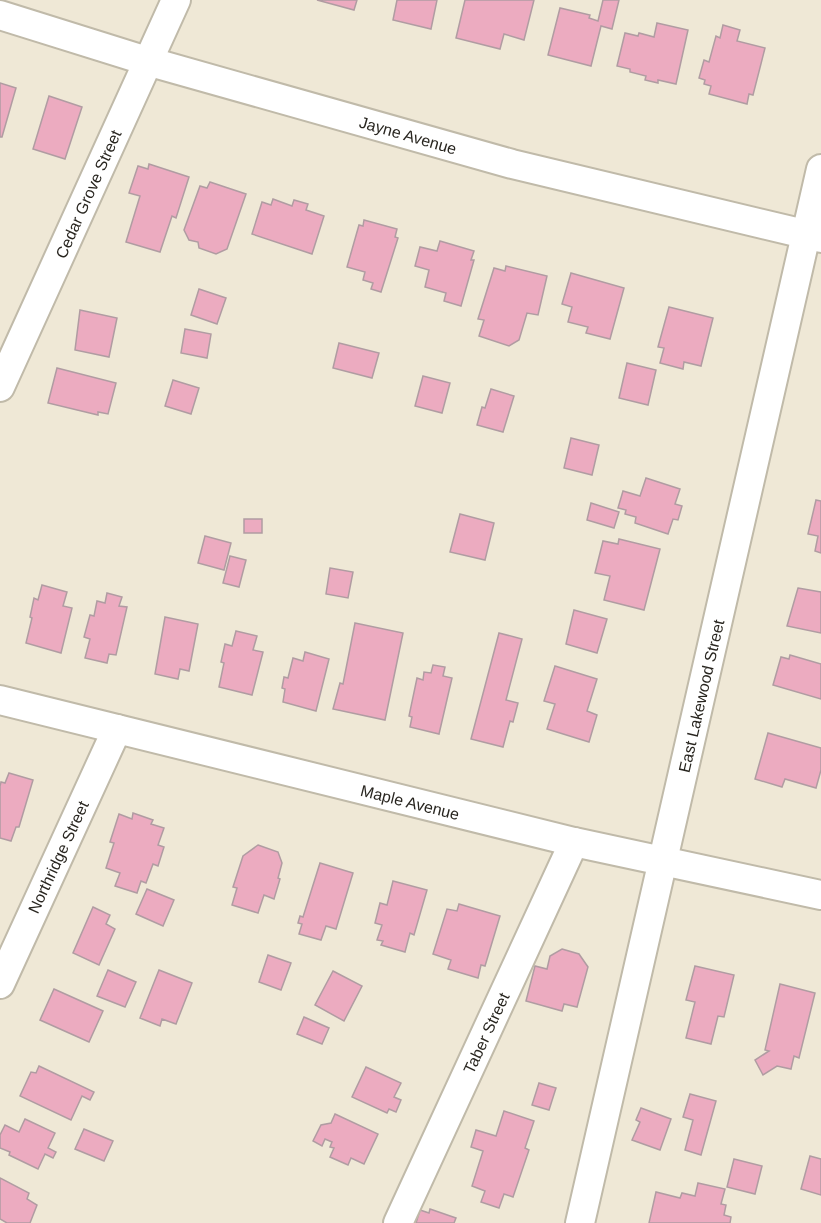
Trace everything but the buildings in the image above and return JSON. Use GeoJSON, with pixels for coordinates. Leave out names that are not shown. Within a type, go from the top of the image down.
{"type":"FeatureCollection","features":[{"type":"Feature","properties":{"kind":"street","name":"Cedar Grove Street"},"geometry":{"type":"LineString","coordinates":[[0,387],[176,0]]}},
{"type":"Feature","properties":{"kind":"street","name":"Jayne Avenue"},"geometry":{"type":"LineString","coordinates":[[0,15],[147,61],[512,164],[813,236]]}},
{"type":"Feature","properties":{"kind":"street","name":"East Lakewood Street"},"geometry":{"type":"LineString","coordinates":[[580,1223],[663,862],[813,236],[821,169]]}},
{"type":"Feature","properties":{"kind":"street","name":"Maple Avenue"},"geometry":{"type":"LineString","coordinates":[[0,700],[574,842],[821,895]]}},
{"type":"Feature","properties":{"kind":"street","name":"Northridge Street"},"geometry":{"type":"LineString","coordinates":[[0,984],[117,729]]}},
{"type":"Feature","properties":{"kind":"street","name":"Taber Street"},"geometry":{"type":"LineString","coordinates":[[398,1223],[574,842]]}}]}
